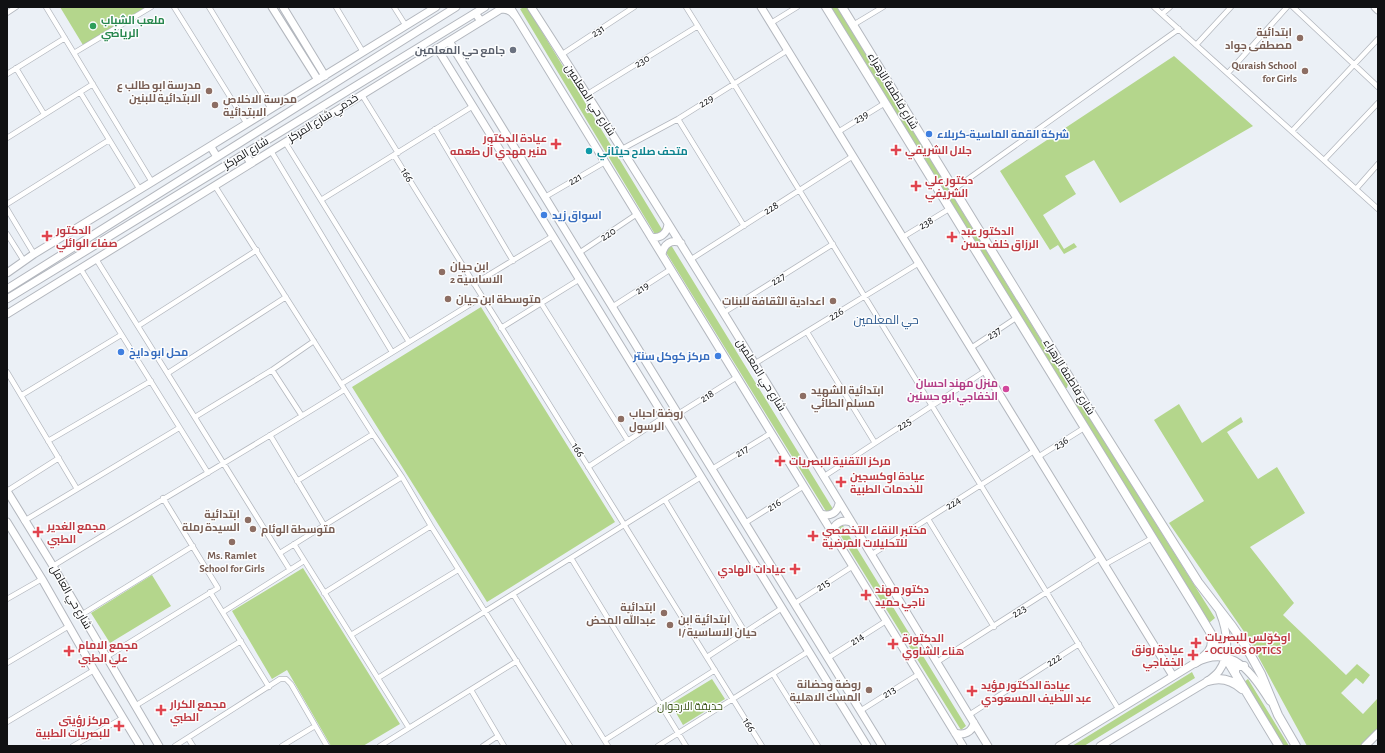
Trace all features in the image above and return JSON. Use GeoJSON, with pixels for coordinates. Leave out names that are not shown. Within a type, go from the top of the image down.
{"type":"FeatureCollection","features":[{"type":"Feature","properties":{"kind":"highway","name":"شارع فاطمة الزهراء"},"geometry":{"type":"LineString","coordinates":[[826,7],[1279,746]]}},
{"type":"Feature","properties":{"kind":"highway","name":"شارع فاطمة الزهراء"},"geometry":{"type":"LineString","coordinates":[[842,7],[1082,398],[1198,582],[1232,626],[1250,653],[1261,674],[1278,715],[1296,746]]}},
{"type":"Feature","properties":{"kind":"highway"},"geometry":{"type":"LineString","coordinates":[[1060,389],[1068,389],[1073,383]]}},
{"type":"Feature","properties":{"kind":"highway"},"geometry":{"type":"LineString","coordinates":[[1070,406],[1075,400],[1082,398]]}},
{"type":"Feature","properties":{"kind":"highway"},"geometry":{"type":"LineString","coordinates":[[1195,663],[1212,648],[1212,639],[1209,630]]}},
{"type":"Feature","properties":{"kind":"highway"},"geometry":{"type":"LineString","coordinates":[[1235,673],[1235,669],[1238,666],[1244,666]]}},
{"type":"Feature","properties":{"kind":"highway"},"geometry":{"type":"LineString","coordinates":[[1208,681],[1220,679],[1229,681],[1240,687],[1248,696]]}},
{"type":"Feature","properties":{"kind":"main road"},"geometry":{"type":"LineString","coordinates":[[272,7],[321,78]]}},
{"type":"Feature","properties":{"kind":"main road"},"geometry":{"type":"LineString","coordinates":[[282,7],[321,78]]}},
{"type":"Feature","properties":{"kind":"main road"},"geometry":{"type":"LineString","coordinates":[[7,273],[24,260],[436,7]]}},
{"type":"Feature","properties":{"kind":"main road","name":"شارع المركز"},"geometry":{"type":"LineString","coordinates":[[7,289],[456,7]]}},
{"type":"Feature","properties":{"kind":"main road","name":"شارع المركز"},"geometry":{"type":"LineString","coordinates":[[7,300],[485,7]]}},
{"type":"Feature","properties":{"kind":"main road","name":"شارع حي المعلمين"},"geometry":{"type":"LineString","coordinates":[[510,7],[963,746]]}},
{"type":"Feature","properties":{"kind":"main road"},"geometry":{"type":"LineString","coordinates":[[761,7],[1173,676]]}},
{"type":"Feature","properties":{"kind":"main road"},"geometry":{"type":"LineString","coordinates":[[1375,7],[1378,10]]}},
{"type":"Feature","properties":{"kind":"main road","name":"شارع حي المعلمين"},"geometry":{"type":"LineString","coordinates":[[532,8],[681,243],[988,746]]}},
{"type":"Feature","properties":{"kind":"main road","name":"خدمي شارع المركز"},"geometry":{"type":"LineString","coordinates":[[7,314],[501,9],[506,9],[512,12],[517,18]]}},
{"type":"Feature","properties":{"kind":"main road"},"geometry":{"type":"LineString","coordinates":[[475,13],[481,22]]}},
{"type":"Feature","properties":{"kind":"main road"},"geometry":{"type":"LineString","coordinates":[[449,41],[882,746]]}},
{"type":"Feature","properties":{"kind":"main road"},"geometry":{"type":"LineString","coordinates":[[437,48],[867,746]]}},
{"type":"Feature","properties":{"kind":"main road"},"geometry":{"type":"LineString","coordinates":[[450,68],[448,63],[451,58],[457,57],[461,60]]}},
{"type":"Feature","properties":{"kind":"main road"},"geometry":{"type":"LineString","coordinates":[[211,146],[217,157]]}},
{"type":"Feature","properties":{"kind":"main road"},"geometry":{"type":"LineString","coordinates":[[506,160],[512,163],[515,162],[518,158],[518,153]]}},
{"type":"Feature","properties":{"kind":"main road"},"geometry":{"type":"LineString","coordinates":[[245,154],[251,163]]}},
{"type":"Feature","properties":{"kind":"main road"},"geometry":{"type":"LineString","coordinates":[[516,176],[516,170],[518,168],[527,168]]}},
{"type":"Feature","properties":{"kind":"main road"},"geometry":{"type":"LineString","coordinates":[[651,237],[656,238],[662,236],[666,232],[668,224]]}},
{"type":"Feature","properties":{"kind":"main road"},"geometry":{"type":"LineString","coordinates":[[662,254],[664,246],[668,243],[676,241],[681,243]]}},
{"type":"Feature","properties":{"kind":"main road"},"geometry":{"type":"LineString","coordinates":[[682,445],[684,447],[690,447],[693,439]]}},
{"type":"Feature","properties":{"kind":"main road"},"geometry":{"type":"LineString","coordinates":[[691,460],[690,456],[693,451],[699,450],[702,452]]}},
{"type":"Feature","properties":{"kind":"main road","name":"شارع حي العامل"},"geometry":{"type":"LineString","coordinates":[[7,491],[159,746]]}},
{"type":"Feature","properties":{"kind":"main road"},"geometry":{"type":"LineString","coordinates":[[821,514],[832,514],[836,511],[840,504]]}},
{"type":"Feature","properties":{"kind":"main road"},"geometry":{"type":"LineString","coordinates":[[832,533],[835,526],[839,523],[846,521],[851,522]]}},
{"type":"Feature","properties":{"kind":"main road","name":"شارع حي العامل"},"geometry":{"type":"LineString","coordinates":[[8,527],[42,579],[94,670],[140,746]]}},
{"type":"Feature","properties":{"kind":"main road"},"geometry":{"type":"LineString","coordinates":[[1100,746],[1208,681],[1218,673],[1225,658],[1226,642],[1224,626],[1214,603]]}},
{"type":"Feature","properties":{"kind":"main road"},"geometry":{"type":"LineString","coordinates":[[792,624],[797,626],[800,625],[803,617]]}},
{"type":"Feature","properties":{"kind":"main road"},"geometry":{"type":"LineString","coordinates":[[800,638],[803,630],[806,629],[811,631]]}},
{"type":"Feature","properties":{"kind":"main road"},"geometry":{"type":"LineString","coordinates":[[1212,656],[1217,658],[1220,662],[1220,669],[1218,673]]}},
{"type":"Feature","properties":{"kind":"main road"},"geometry":{"type":"LineString","coordinates":[[1059,746],[1203,658],[1212,656],[1236,661],[1244,666],[1259,684],[1278,715]]}},
{"type":"Feature","properties":{"kind":"main road"},"geometry":{"type":"LineString","coordinates":[[955,733],[966,734],[972,728],[974,723]]}},
{"type":"Feature","properties":{"kind":"main road"},"geometry":{"type":"LineString","coordinates":[[1365,746],[1378,733]]}},
{"type":"Feature","properties":{"kind":"street"},"geometry":{"type":"LineString","coordinates":[[7,13],[16,7]]}},
{"type":"Feature","properties":{"kind":"street"},"geometry":{"type":"LineString","coordinates":[[46,7],[152,182]]}},
{"type":"Feature","properties":{"kind":"street"},"geometry":{"type":"LineString","coordinates":[[74,53],[151,7]]}},
{"type":"Feature","properties":{"kind":"street"},"geometry":{"type":"LineString","coordinates":[[174,7],[247,124]]}},
{"type":"Feature","properties":{"kind":"street"},"geometry":{"type":"LineString","coordinates":[[209,7],[271,109]]}},
{"type":"Feature","properties":{"kind":"street"},"geometry":{"type":"LineString","coordinates":[[336,7],[363,52]]}},
{"type":"Feature","properties":{"kind":"street"},"geometry":{"type":"LineString","coordinates":[[394,7],[406,26]]}},
{"type":"Feature","properties":{"kind":"street","name":"231"},"geometry":{"type":"LineString","coordinates":[[561,55],[634,7]]}},
{"type":"Feature","properties":{"kind":"street"},"geometry":{"type":"LineString","coordinates":[[686,7],[1119,710]]}},
{"type":"Feature","properties":{"kind":"street"},"geometry":{"type":"LineString","coordinates":[[771,24],[797,7]]}},
{"type":"Feature","properties":{"kind":"street"},"geometry":{"type":"LineString","coordinates":[[853,25],[883,7]]}},
{"type":"Feature","properties":{"kind":"street"},"geometry":{"type":"LineString","coordinates":[[1154,7],[1378,208]]}},
{"type":"Feature","properties":{"kind":"street"},"geometry":{"type":"LineString","coordinates":[[1162,14],[1170,7]]}},
{"type":"Feature","properties":{"kind":"street"},"geometry":{"type":"LineString","coordinates":[[1196,45],[1231,7]]}},
{"type":"Feature","properties":{"kind":"street"},"geometry":{"type":"LineString","coordinates":[[1228,73],[1287,7]]}},
{"type":"Feature","properties":{"kind":"street"},"geometry":{"type":"LineString","coordinates":[[1293,7],[1378,87]]}},
{"type":"Feature","properties":{"kind":"street","name":"230"},"geometry":{"type":"LineString","coordinates":[[586,95],[698,26]]}},
{"type":"Feature","properties":{"kind":"street"},"geometry":{"type":"LineString","coordinates":[[954,189],[1179,29]]}},
{"type":"Feature","properties":{"kind":"street"},"geometry":{"type":"LineString","coordinates":[[7,74],[65,38]]}},
{"type":"Feature","properties":{"kind":"street"},"geometry":{"type":"LineString","coordinates":[[1292,131],[1378,39]]}},
{"type":"Feature","properties":{"kind":"street","name":"229"},"geometry":{"type":"LineString","coordinates":[[622,150],[678,119],[788,50]]}},
{"type":"Feature","properties":{"kind":"street"},"geometry":{"type":"LineString","coordinates":[[16,68],[44,114]]}},
{"type":"Feature","properties":{"kind":"street"},"geometry":{"type":"LineString","coordinates":[[7,138],[93,84]]}},
{"type":"Feature","properties":{"kind":"street"},"geometry":{"type":"LineString","coordinates":[[80,92],[140,190]]}},
{"type":"Feature","properties":{"kind":"street","name":"166"},"geometry":{"type":"LineString","coordinates":[[362,95],[474,284],[762,746]]}},
{"type":"Feature","properties":{"kind":"street","name":"239"},"geometry":{"type":"LineString","coordinates":[[838,132],[885,103]]}},
{"type":"Feature","properties":{"kind":"street"},"geometry":{"type":"LineString","coordinates":[[1324,160],[1378,103]]}},
{"type":"Feature","properties":{"kind":"street"},"geometry":{"type":"LineString","coordinates":[[321,200],[473,106]]}},
{"type":"Feature","properties":{"kind":"street"},"geometry":{"type":"LineString","coordinates":[[678,119],[744,226]]}},
{"type":"Feature","properties":{"kind":"street"},"geometry":{"type":"LineString","coordinates":[[435,129],[513,261]]}},
{"type":"Feature","properties":{"kind":"street"},"geometry":{"type":"LineString","coordinates":[[7,204],[109,140]]}},
{"type":"Feature","properties":{"kind":"street"},"geometry":{"type":"LineString","coordinates":[[286,142],[409,342]]}},
{"type":"Feature","properties":{"kind":"street"},"geometry":{"type":"LineString","coordinates":[[271,151],[392,352]]}},
{"type":"Feature","properties":{"kind":"street","name":"228"},"geometry":{"type":"LineString","coordinates":[[690,260],[852,156]]}},
{"type":"Feature","properties":{"kind":"street","name":"221"},"geometry":{"type":"LineString","coordinates":[[545,197],[605,162]]}},
{"type":"Feature","properties":{"kind":"street"},"geometry":{"type":"LineString","coordinates":[[1356,189],[1378,164]]}},
{"type":"Feature","properties":{"kind":"street"},"geometry":{"type":"LineString","coordinates":[[214,186],[257,250],[344,390],[402,477],[430,526],[570,746]]}},
{"type":"Feature","properties":{"kind":"street"},"geometry":{"type":"LineString","coordinates":[[7,209],[34,254]]}},
{"type":"Feature","properties":{"kind":"street","name":"238"},"geometry":{"type":"LineString","coordinates":[[903,237],[950,209]]}},
{"type":"Feature","properties":{"kind":"street","name":"220"},"geometry":{"type":"LineString","coordinates":[[579,253],[637,214]]}},
{"type":"Feature","properties":{"kind":"street"},"geometry":{"type":"LineString","coordinates":[[7,234],[24,260]]}},
{"type":"Feature","properties":{"kind":"street"},"geometry":{"type":"LineString","coordinates":[[474,284],[553,236]]}},
{"type":"Feature","properties":{"kind":"street","name":"227"},"geometry":{"type":"LineString","coordinates":[[723,313],[833,244]]}},
{"type":"Feature","properties":{"kind":"street"},"geometry":{"type":"LineString","coordinates":[[138,326],[257,250]]}},
{"type":"Feature","properties":{"kind":"street"},"geometry":{"type":"LineString","coordinates":[[96,258],[290,570]]}},
{"type":"Feature","properties":{"kind":"street","name":"226"},"geometry":{"type":"LineString","coordinates":[[754,364],[919,263]]}},
{"type":"Feature","properties":{"kind":"street"},"geometry":{"type":"LineString","coordinates":[[80,268],[208,473]]}},
{"type":"Feature","properties":{"kind":"street","name":"219"},"geometry":{"type":"LineString","coordinates":[[612,307],[671,269]]}},
{"type":"Feature","properties":{"kind":"street"},"geometry":{"type":"LineString","coordinates":[[502,328],[580,280]]}},
{"type":"Feature","properties":{"kind":"street"},"geometry":{"type":"LineString","coordinates":[[168,373],[286,297]]}},
{"type":"Feature","properties":{"kind":"street"},"geometry":{"type":"LineString","coordinates":[[341,384],[482,297]]}},
{"type":"Feature","properties":{"kind":"street"},"geometry":{"type":"LineString","coordinates":[[541,303],[628,441]]}},
{"type":"Feature","properties":{"kind":"street","name":"237"},"geometry":{"type":"LineString","coordinates":[[971,348],[1016,318]]}},
{"type":"Feature","properties":{"kind":"street"},"geometry":{"type":"LineString","coordinates":[[808,332],[875,443]]}},
{"type":"Feature","properties":{"kind":"street"},"geometry":{"type":"LineString","coordinates":[[22,395],[121,335]]}},
{"type":"Feature","properties":{"kind":"street"},"geometry":{"type":"LineString","coordinates":[[195,417],[272,370],[314,341]]}},
{"type":"Feature","properties":{"kind":"street"},"geometry":{"type":"LineString","coordinates":[[272,370],[302,416]]}},
{"type":"Feature","properties":{"kind":"street","name":"225"},"geometry":{"type":"LineString","coordinates":[[823,477],[985,371]]}},
{"type":"Feature","properties":{"kind":"street"},"geometry":{"type":"LineString","coordinates":[[7,372],[77,489]]}},
{"type":"Feature","properties":{"kind":"street","name":"218"},"geometry":{"type":"LineString","coordinates":[[678,414],[737,377]]}},
{"type":"Feature","properties":{"kind":"street"},"geometry":{"type":"LineString","coordinates":[[48,441],[151,381]]}},
{"type":"Feature","properties":{"kind":"street"},"geometry":{"type":"LineString","coordinates":[[53,566],[163,498],[208,473],[344,390]]}},
{"type":"Feature","properties":{"kind":"street"},"geometry":{"type":"LineString","coordinates":[[588,466],[664,417]]}},
{"type":"Feature","properties":{"kind":"street"},"geometry":{"type":"LineString","coordinates":[[24,520],[180,428]]}},
{"type":"Feature","properties":{"kind":"street","name":"236"},"geometry":{"type":"LineString","coordinates":[[1036,454],[1084,428]]}},
{"type":"Feature","properties":{"kind":"street","name":"217"},"geometry":{"type":"LineString","coordinates":[[712,469],[771,433]]}},
{"type":"Feature","properties":{"kind":"street"},"geometry":{"type":"LineString","coordinates":[[297,481],[373,434]]}},
{"type":"Feature","properties":{"kind":"street"},"geometry":{"type":"LineString","coordinates":[[270,435],[324,526]]}},
{"type":"Feature","properties":{"kind":"street","name":"224"},"geometry":{"type":"LineString","coordinates":[[871,555],[981,485],[1036,454]]}},
{"type":"Feature","properties":{"kind":"street"},"geometry":{"type":"LineString","coordinates":[[7,491],[59,458]]}},
{"type":"Feature","properties":{"kind":"street"},"geometry":{"type":"LineString","coordinates":[[280,553],[402,477]]}},
{"type":"Feature","properties":{"kind":"street"},"geometry":{"type":"LineString","coordinates":[[378,678],[702,477]]}},
{"type":"Feature","properties":{"kind":"street","name":"216"},"geometry":{"type":"LineString","coordinates":[[745,523],[804,486]]}},
{"type":"Feature","properties":{"kind":"street"},"geometry":{"type":"LineString","coordinates":[[106,657],[218,588],[163,498]]}},
{"type":"Feature","properties":{"kind":"street"},"geometry":{"type":"LineString","coordinates":[[665,500],[745,632]]}},
{"type":"Feature","properties":{"kind":"street"},"geometry":{"type":"LineString","coordinates":[[928,519],[994,627]]}},
{"type":"Feature","properties":{"kind":"street"},"geometry":{"type":"LineString","coordinates":[[324,592],[430,526]]}},
{"type":"Feature","properties":{"kind":"street"},"geometry":{"type":"LineString","coordinates":[[1104,565],[1152,538]]}},
{"type":"Feature","properties":{"kind":"street"},"geometry":{"type":"LineString","coordinates":[[294,544],[409,728]]}},
{"type":"Feature","properties":{"kind":"street"},"geometry":{"type":"LineString","coordinates":[[81,615],[193,546]]}},
{"type":"Feature","properties":{"kind":"street"},"geometry":{"type":"LineString","coordinates":[[571,558],[686,746]]}},
{"type":"Feature","properties":{"kind":"street","name":"223"},"geometry":{"type":"LineString","coordinates":[[937,662],[1100,558]]}},
{"type":"Feature","properties":{"kind":"street"},"geometry":{"type":"LineString","coordinates":[[223,612],[304,561]]}},
{"type":"Feature","properties":{"kind":"street","name":"215"},"geometry":{"type":"LineString","coordinates":[[794,604],[853,566]]}},
{"type":"Feature","properties":{"kind":"street"},"geometry":{"type":"LineString","coordinates":[[350,635],[458,570]]}},
{"type":"Feature","properties":{"kind":"street"},"geometry":{"type":"LineString","coordinates":[[7,599],[42,579]]}},
{"type":"Feature","properties":{"kind":"street"},"geometry":{"type":"LineString","coordinates":[[210,592],[269,687]]}},
{"type":"Feature","properties":{"kind":"street"},"geometry":{"type":"LineString","coordinates":[[513,594],[608,746]]}},
{"type":"Feature","properties":{"kind":"street"},"geometry":{"type":"LineString","coordinates":[[707,657],[782,608]]}},
{"type":"Feature","properties":{"kind":"street","name":"214"},"geometry":{"type":"LineString","coordinates":[[828,658],[886,621]]}},
{"type":"Feature","properties":{"kind":"street"},"geometry":{"type":"LineString","coordinates":[[7,663],[69,626]]}},
{"type":"Feature","properties":{"kind":"street"},"geometry":{"type":"LineString","coordinates":[[135,706],[241,641]]}},
{"type":"Feature","properties":{"kind":"street","name":"222"},"geometry":{"type":"LineString","coordinates":[[969,715],[1079,644]]}},
{"type":"Feature","properties":{"kind":"street"},"geometry":{"type":"LineString","coordinates":[[658,746],[809,651]]}},
{"type":"Feature","properties":{"kind":"street"},"geometry":{"type":"LineString","coordinates":[[380,746],[517,661]]}},
{"type":"Feature","properties":{"kind":"street"},"geometry":{"type":"LineString","coordinates":[[7,722],[94,670]]}},
{"type":"Feature","properties":{"kind":"street"},"geometry":{"type":"LineString","coordinates":[[605,740],[715,670]]}},
{"type":"Feature","properties":{"kind":"street"},"geometry":{"type":"LineString","coordinates":[[773,674],[818,746]]}},
{"type":"Feature","properties":{"kind":"street","name":"213"},"geometry":{"type":"LineString","coordinates":[[860,711],[919,674]]}},
{"type":"Feature","properties":{"kind":"street"},"geometry":{"type":"LineString","coordinates":[[175,746],[280,680],[286,680],[291,684],[327,746]]}},
{"type":"Feature","properties":{"kind":"street"},"geometry":{"type":"LineString","coordinates":[[471,690],[504,746]]}},
{"type":"Feature","properties":{"kind":"street"},"geometry":{"type":"LineString","coordinates":[[74,746],[123,718]]}},
{"type":"Feature","properties":{"kind":"street"},"geometry":{"type":"LineString","coordinates":[[282,746],[315,726]]}},
{"type":"Feature","properties":{"kind":"street"},"geometry":{"type":"LineString","coordinates":[[483,746],[498,736]]}},
{"type":"Feature","properties":{"kind":"street"},"geometry":{"type":"LineString","coordinates":[[188,738],[193,746]]}},
{"type":"Feature","properties":{"kind":"green space","name":"ملعب الشباب الرياضي"},"geometry":{"type":"Polygon","coordinates":[[[60,7],[146,7],[83,45],[60,7]]]}},
{"type":"Feature","properties":{"kind":"green space"},"geometry":{"type":"Polygon","coordinates":[[[527,7],[663,231],[656,236],[520,9],[527,7]]]}},
{"type":"Feature","properties":{"kind":"green space"},"geometry":{"type":"Polygon","coordinates":[[[830,7],[837,7],[1068,384],[1067,388],[1065,388],[830,7]]]}},
{"type":"Feature","properties":{"kind":"green space"},"geometry":{"type":"Polygon","coordinates":[[[1174,56],[1253,126],[1120,203],[1094,160],[1065,176],[1076,194],[1043,215],[1064,249],[1074,243],[1077,247],[1064,254],[1058,245],[1050,250],[1000,171],[1174,56]]]}},
{"type":"Feature","properties":{"kind":"green space"},"geometry":{"type":"Polygon","coordinates":[[[671,245],[833,509],[827,513],[664,249],[671,245]]]}},
{"type":"Feature","properties":{"kind":"green space"},"geometry":{"type":"Polygon","coordinates":[[[481,307],[615,522],[487,602],[352,387],[481,307]]]}},
{"type":"Feature","properties":{"kind":"green space"},"geometry":{"type":"Polygon","coordinates":[[[1075,400],[1079,401],[1215,618],[1209,623],[1074,404],[1075,400]]]}},
{"type":"Feature","properties":{"kind":"green space"},"geometry":{"type":"Polygon","coordinates":[[[1179,404],[1202,443],[1241,417],[1243,422],[1227,432],[1258,479],[1277,467],[1305,513],[1250,547],[1294,603],[1283,615],[1346,675],[1357,664],[1370,675],[1363,684],[1356,678],[1341,693],[1363,714],[1378,698],[1378,730],[1363,746],[1307,746],[1247,636],[1169,523],[1204,501],[1154,420],[1179,404]]]}},
{"type":"Feature","properties":{"kind":"green space"},"geometry":{"type":"Polygon","coordinates":[[[842,524],[966,726],[961,730],[836,528],[842,524]]]}},
{"type":"Feature","properties":{"kind":"green space"},"geometry":{"type":"Polygon","coordinates":[[[303,568],[400,724],[363,746],[331,746],[287,670],[272,679],[232,611],[303,568]]]}},
{"type":"Feature","properties":{"kind":"green space"},"geometry":{"type":"Polygon","coordinates":[[[152,575],[171,606],[110,643],[91,613],[152,575]]]}},
{"type":"Feature","properties":{"kind":"green space"},"geometry":{"type":"Polygon","coordinates":[[[1192,672],[1195,678],[1084,746],[1072,746],[1192,672]]]}},
{"type":"Feature","properties":{"kind":"green space","name":"حديقة الارجوان"},"geometry":{"type":"Polygon","coordinates":[[[712,679],[725,699],[683,725],[671,704],[712,679]]]}},
{"type":"Feature","properties":{"kind":"green space"},"geometry":{"type":"Polygon","coordinates":[[[1248,679],[1289,746],[1283,746],[1244,682],[1248,679]]]}},
{"type":"Feature","properties":{"kind":"place","name":"ملعب الشباب الرياضي"},"geometry":{"type":"Point","coordinates":[93,26]}},
{"type":"Feature","properties":{"kind":"place","name":"ابتدائية مصطفى جواد"},"geometry":{"type":"Point","coordinates":[1300,38]}},
{"type":"Feature","properties":{"kind":"place","name":"جامع حي المعلمين"},"geometry":{"type":"Point","coordinates":[513,50]}},
{"type":"Feature","properties":{"kind":"place","name":"Quraish School for Girls"},"geometry":{"type":"Point","coordinates":[1305,71]}},
{"type":"Feature","properties":{"kind":"place","name":"مدرسة ابو طالب ع الابتدائية للبنين"},"geometry":{"type":"Point","coordinates":[209,91]}},
{"type":"Feature","properties":{"kind":"place","name":"مدرسة الاخلاص الابتدائية"},"geometry":{"type":"Point","coordinates":[215,105]}},
{"type":"Feature","properties":{"kind":"place","name":"شركة القمة الماسية-كربلاء"},"geometry":{"type":"Point","coordinates":[929,134]}},
{"type":"Feature","properties":{"kind":"place","name":"عيادة الدكتور منير مهدي آل طعمه"},"geometry":{"type":"Point","coordinates":[556,144]}},
{"type":"Feature","properties":{"kind":"place","name":"جلال الشريفي"},"geometry":{"type":"Point","coordinates":[896,150]}},
{"type":"Feature","properties":{"kind":"place","name":"متحف صلاح حيثاني"},"geometry":{"type":"Point","coordinates":[589,151]}},
{"type":"Feature","properties":{"kind":"place","name":"دكتور علي الشريفي"},"geometry":{"type":"Point","coordinates":[916,186]}},
{"type":"Feature","properties":{"kind":"place","name":"اسواق زيد"},"geometry":{"type":"Point","coordinates":[544,215]}},
{"type":"Feature","properties":{"kind":"place","name":"الدكتور صفاء الوائلي"},"geometry":{"type":"Point","coordinates":[47,236]}},
{"type":"Feature","properties":{"kind":"place","name":"الدكتور عبد الرزاق خلف حسن"},"geometry":{"type":"Point","coordinates":[952,237]}},
{"type":"Feature","properties":{"kind":"place","name":"ابن حيان الاساسية 2"},"geometry":{"type":"Point","coordinates":[442,272]}},
{"type":"Feature","properties":{"kind":"place","name":"متوسطة ابن حيان"},"geometry":{"type":"Point","coordinates":[448,299]}},
{"type":"Feature","properties":{"kind":"place","name":"اعدادية الثقافة للبنات"},"geometry":{"type":"Point","coordinates":[833,301]}},
{"type":"Feature","properties":{"kind":"place","name":"محل ابو دايخ"},"geometry":{"type":"Point","coordinates":[121,352]}},
{"type":"Feature","properties":{"kind":"place","name":"مركز كوكل سنتر"},"geometry":{"type":"Point","coordinates":[718,356]}},
{"type":"Feature","properties":{"kind":"place","name":"منزل مهند احسان الخفاجي ابو حسنين"},"geometry":{"type":"Point","coordinates":[1006,389]}},
{"type":"Feature","properties":{"kind":"place","name":"ابتدائية الشهيد مسلم الطائي"},"geometry":{"type":"Point","coordinates":[803,396]}},
{"type":"Feature","properties":{"kind":"place","name":"روضة احباب الرسول"},"geometry":{"type":"Point","coordinates":[621,419]}},
{"type":"Feature","properties":{"kind":"place","name":"مركز التقنية للبصريات"},"geometry":{"type":"Point","coordinates":[780,461]}},
{"type":"Feature","properties":{"kind":"place","name":"عيادة اوكسجين للخدمات الطبية"},"geometry":{"type":"Point","coordinates":[841,482]}},
{"type":"Feature","properties":{"kind":"place","name":"ابتدائية السيدة رملة"},"geometry":{"type":"Point","coordinates":[248,520]}},
{"type":"Feature","properties":{"kind":"place","name":"متوسطة الوئام"},"geometry":{"type":"Point","coordinates":[253,529]}},
{"type":"Feature","properties":{"kind":"place","name":"مجمع الغدير الطبي"},"geometry":{"type":"Point","coordinates":[38,532]}},
{"type":"Feature","properties":{"kind":"place","name":"مختبر النقاء التخصصي للتحليلات المرضية"},"geometry":{"type":"Point","coordinates":[813,536]}},
{"type":"Feature","properties":{"kind":"place","name":"Ms. Ramlet School for Girls"},"geometry":{"type":"Point","coordinates":[232,542]}},
{"type":"Feature","properties":{"kind":"place","name":"عيادات الهادي"},"geometry":{"type":"Point","coordinates":[795,569]}},
{"type":"Feature","properties":{"kind":"place","name":"دكتور مهند ناجي حميد"},"geometry":{"type":"Point","coordinates":[866,595]}},
{"type":"Feature","properties":{"kind":"place","name":"ابتدائية عبدالله المحض"},"geometry":{"type":"Point","coordinates":[664,613]}},
{"type":"Feature","properties":{"kind":"place","name":"ابتدائية ابن حيان الاساسية /١"},"geometry":{"type":"Point","coordinates":[670,625]}},
{"type":"Feature","properties":{"kind":"place","name":"اوكوّلس للبصريات - OCULOS OPTICS"},"geometry":{"type":"Point","coordinates":[1196,643]}},
{"type":"Feature","properties":{"kind":"place","name":"الدكتورة هناء الشاوي"},"geometry":{"type":"Point","coordinates":[893,644]}},
{"type":"Feature","properties":{"kind":"place","name":"مجمع الامام علي الطبي"},"geometry":{"type":"Point","coordinates":[69,651]}},
{"type":"Feature","properties":{"kind":"place","name":"عيادة رونق الخفاجي"},"geometry":{"type":"Point","coordinates":[1193,655]}},
{"type":"Feature","properties":{"kind":"place","name":"روضة وحضانة المسك الاهلية"},"geometry":{"type":"Point","coordinates":[869,690]}},
{"type":"Feature","properties":{"kind":"place","name":"عيادة الدكتور مؤيد عبد اللطيف المسعودي"},"geometry":{"type":"Point","coordinates":[972,691]}},
{"type":"Feature","properties":{"kind":"place","name":"مجمع الكرار الطبي"},"geometry":{"type":"Point","coordinates":[161,710]}},
{"type":"Feature","properties":{"kind":"place","name":"مركز رؤيتي للبصريات الطبية"},"geometry":{"type":"Point","coordinates":[119,726]}},
{"type":"Feature","properties":{"kind":"district","name":"حي المعلمين"},"geometry":{"type":"Point","coordinates":[886,320]}}]}
